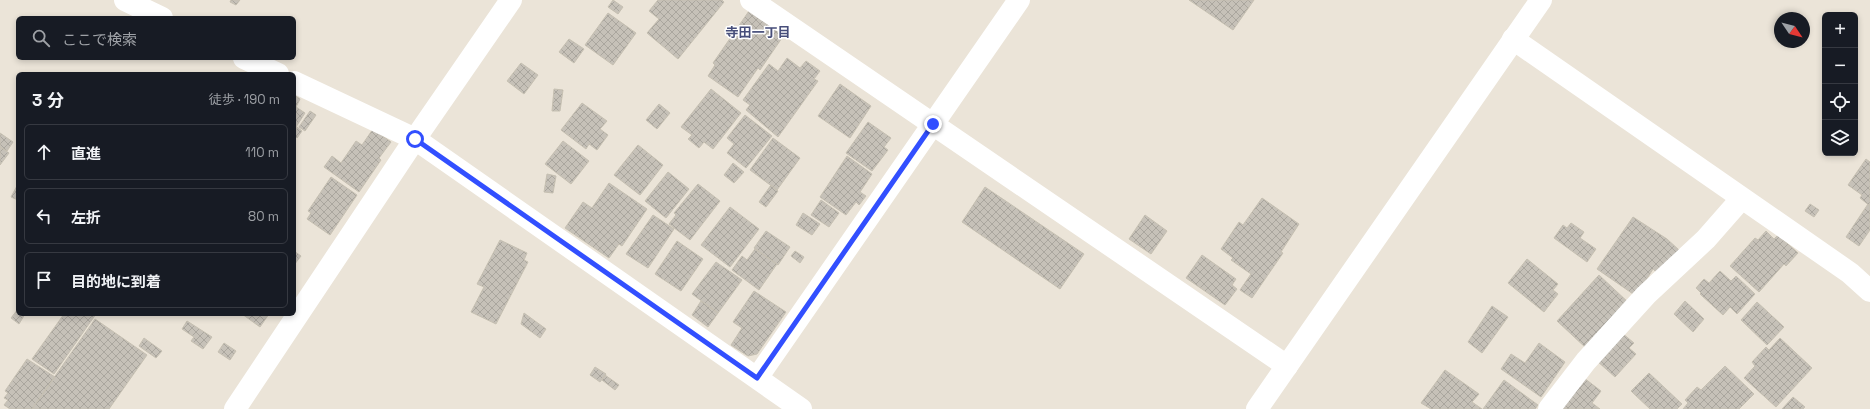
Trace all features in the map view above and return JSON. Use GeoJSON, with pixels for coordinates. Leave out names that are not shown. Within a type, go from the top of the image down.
{"type":"FeatureCollection","features":[{"type":"Feature","properties":{"kind":"street"},"geometry":{"type":"LineString","coordinates":[[125,0],[158,16]]}},
{"type":"Feature","properties":{"kind":"street"},"geometry":{"type":"LineString","coordinates":[[235,409],[415,139],[511,0]]}},
{"type":"Feature","properties":{"kind":"street"},"geometry":{"type":"LineString","coordinates":[[751,0],[1287,366]]}},
{"type":"Feature","properties":{"kind":"street"},"geometry":{"type":"LineString","coordinates":[[757,378],[1019,0]]}},
{"type":"Feature","properties":{"kind":"street"},"geometry":{"type":"LineString","coordinates":[[1258,409],[1541,0]]}},
{"type":"Feature","properties":{"kind":"street"},"geometry":{"type":"LineString","coordinates":[[1513,39],[1742,198],[1867,281]]}},
{"type":"Feature","properties":{"kind":"street"},"geometry":{"type":"LineString","coordinates":[[248,60],[274,72]]}},
{"type":"Feature","properties":{"kind":"street"},"geometry":{"type":"LineString","coordinates":[[296,83],[415,139],[801,409]]}},
{"type":"Feature","properties":{"kind":"street"},"geometry":{"type":"LineString","coordinates":[[1549,409],[1586,361],[1646,295],[1706,239],[1742,198]]}},
{"type":"Feature","properties":{"kind":"building"},"geometry":{"type":"Polygon","coordinates":[[[231,0],[240,0],[236,5],[230,2],[231,0]]]}},
{"type":"Feature","properties":{"kind":"building"},"geometry":{"type":"Polygon","coordinates":[[[613,0],[623,7],[618,14],[608,7],[613,0]]]}},
{"type":"Feature","properties":{"kind":"building"},"geometry":{"type":"Polygon","coordinates":[[[658,0],[722,0],[724,2],[678,59],[647,33],[659,19],[649,11],[658,0]]]}},
{"type":"Feature","properties":{"kind":"building"},"geometry":{"type":"Polygon","coordinates":[[[1189,0],[1254,0],[1233,30],[1189,0]]]}},
{"type":"Feature","properties":{"kind":"building"},"geometry":{"type":"Polygon","coordinates":[[[749,11],[784,35],[760,70],[758,68],[738,97],[708,76],[715,65],[713,63],[749,11]]]}},
{"type":"Feature","properties":{"kind":"building"},"geometry":{"type":"Polygon","coordinates":[[[608,13],[636,33],[613,65],[585,45],[608,13]]]}},
{"type":"Feature","properties":{"kind":"building"},"geometry":{"type":"Polygon","coordinates":[[[569,39],[584,49],[574,63],[559,52],[569,39]]]}},
{"type":"Feature","properties":{"kind":"building"},"geometry":{"type":"Polygon","coordinates":[[[787,58],[800,68],[806,61],[820,71],[814,79],[818,81],[778,137],[746,110],[750,105],[743,100],[769,64],[778,71],[787,58]]]}},
{"type":"Feature","properties":{"kind":"building"},"geometry":{"type":"Polygon","coordinates":[[[521,63],[538,75],[524,94],[507,81],[521,63]]]}},
{"type":"Feature","properties":{"kind":"building"},"geometry":{"type":"Polygon","coordinates":[[[840,84],[871,106],[850,138],[818,116],[840,84]]]}},
{"type":"Feature","properties":{"kind":"building"},"geometry":{"type":"Polygon","coordinates":[[[554,89],[563,90],[560,111],[552,111],[554,89]]]}},
{"type":"Feature","properties":{"kind":"building"},"geometry":{"type":"Polygon","coordinates":[[[711,89],[741,113],[713,149],[704,142],[699,148],[688,139],[692,135],[681,127],[711,89]]]}},
{"type":"Feature","properties":{"kind":"building"},"geometry":{"type":"Polygon","coordinates":[[[296,96],[300,99],[296,107],[296,96]]]}},
{"type":"Feature","properties":{"kind":"building"},"geometry":{"type":"Polygon","coordinates":[[[582,103],[607,121],[600,129],[608,135],[597,150],[589,144],[586,149],[561,130],[582,103]]]}},
{"type":"Feature","properties":{"kind":"building"},"geometry":{"type":"Polygon","coordinates":[[[659,104],[670,113],[657,129],[646,120],[659,104]]]}},
{"type":"Feature","properties":{"kind":"building"},"geometry":{"type":"Polygon","coordinates":[[[296,107],[305,113],[296,127],[296,107]]]}},
{"type":"Feature","properties":{"kind":"building"},"geometry":{"type":"Polygon","coordinates":[[[310,111],[316,115],[305,131],[299,127],[310,111]]]}},
{"type":"Feature","properties":{"kind":"building"},"geometry":{"type":"Polygon","coordinates":[[[745,115],[772,136],[746,168],[727,153],[734,144],[727,138],[745,115]]]}},
{"type":"Feature","properties":{"kind":"building"},"geometry":{"type":"Polygon","coordinates":[[[868,122],[891,138],[884,147],[888,150],[872,171],[846,153],[868,122]]]}},
{"type":"Feature","properties":{"kind":"building"},"geometry":{"type":"Polygon","coordinates":[[[297,127],[302,131],[297,138],[296,137],[297,127]]]}},
{"type":"Feature","properties":{"kind":"building"},"geometry":{"type":"Polygon","coordinates":[[[373,129],[391,142],[379,158],[381,160],[359,192],[324,167],[332,156],[341,163],[356,141],[362,145],[373,129]]]}},
{"type":"Feature","properties":{"kind":"building"},"geometry":{"type":"Polygon","coordinates":[[[0,133],[13,142],[7,151],[0,147],[0,133]]]}},
{"type":"Feature","properties":{"kind":"building"},"geometry":{"type":"Polygon","coordinates":[[[773,138],[800,158],[777,190],[750,170],[773,138]]]}},
{"type":"Feature","properties":{"kind":"building"},"geometry":{"type":"Polygon","coordinates":[[[563,141],[589,161],[571,184],[545,164],[563,141]]]}},
{"type":"Feature","properties":{"kind":"building"},"geometry":{"type":"Polygon","coordinates":[[[638,145],[663,165],[640,195],[614,175],[638,145]]]}},
{"type":"Feature","properties":{"kind":"building"},"geometry":{"type":"Polygon","coordinates":[[[0,147],[9,153],[0,165],[0,147]]]}},
{"type":"Feature","properties":{"kind":"building"},"geometry":{"type":"Polygon","coordinates":[[[847,156],[872,174],[860,192],[866,196],[859,205],[856,202],[846,215],[820,197],[847,156]]]}},
{"type":"Feature","properties":{"kind":"building"},"geometry":{"type":"Polygon","coordinates":[[[1866,159],[1870,162],[1870,206],[1860,198],[1862,195],[1848,185],[1866,159]]]}},
{"type":"Feature","properties":{"kind":"building"},"geometry":{"type":"Polygon","coordinates":[[[733,163],[744,172],[734,183],[724,175],[733,163]]]}},
{"type":"Feature","properties":{"kind":"building"},"geometry":{"type":"Polygon","coordinates":[[[668,172],[689,189],[666,218],[645,201],[668,172]]]}},
{"type":"Feature","properties":{"kind":"building"},"geometry":{"type":"Polygon","coordinates":[[[547,174],[556,176],[553,193],[544,192],[547,174]]]}},
{"type":"Feature","properties":{"kind":"building"},"geometry":{"type":"Polygon","coordinates":[[[331,177],[357,195],[330,235],[307,219],[311,213],[308,211],[331,177]]]}},
{"type":"Feature","properties":{"kind":"building"},"geometry":{"type":"Polygon","coordinates":[[[609,183],[647,209],[622,246],[619,244],[609,258],[565,228],[583,202],[592,208],[609,183]]]}},
{"type":"Feature","properties":{"kind":"building"},"geometry":{"type":"Polygon","coordinates":[[[698,184],[720,201],[690,240],[669,224],[676,215],[674,213],[698,184]]]}},
{"type":"Feature","properties":{"kind":"building"},"geometry":{"type":"Polygon","coordinates":[[[771,185],[778,191],[766,207],[759,202],[771,185]]]}},
{"type":"Feature","properties":{"kind":"building"},"geometry":{"type":"Polygon","coordinates":[[[985,187],[1084,254],[1060,289],[962,222],[985,187]]]}},
{"type":"Feature","properties":{"kind":"building"},"geometry":{"type":"Polygon","coordinates":[[[16,188],[16,199],[11,197],[16,188]]]}},
{"type":"Feature","properties":{"kind":"building"},"geometry":{"type":"Polygon","coordinates":[[[1262,198],[1299,224],[1281,252],[1283,253],[1252,298],[1240,290],[1251,274],[1231,260],[1233,258],[1221,249],[1239,222],[1243,225],[1262,198]]]}},
{"type":"Feature","properties":{"kind":"building"},"geometry":{"type":"Polygon","coordinates":[[[821,200],[839,213],[829,227],[811,215],[821,200]]]}},
{"type":"Feature","properties":{"kind":"building"},"geometry":{"type":"Polygon","coordinates":[[[1810,204],[1819,210],[1814,217],[1805,211],[1810,204]]]}},
{"type":"Feature","properties":{"kind":"building"},"geometry":{"type":"Polygon","coordinates":[[[1868,204],[1870,206],[1870,230],[1859,246],[1846,237],[1868,204]]]}},
{"type":"Feature","properties":{"kind":"building"},"geometry":{"type":"Polygon","coordinates":[[[730,207],[759,229],[730,267],[701,245],[730,207]]]}},
{"type":"Feature","properties":{"kind":"building"},"geometry":{"type":"Polygon","coordinates":[[[803,213],[820,224],[812,235],[796,225],[803,213]]]}},
{"type":"Feature","properties":{"kind":"building"},"geometry":{"type":"Polygon","coordinates":[[[653,215],[674,229],[648,268],[626,254],[653,215]]]}},
{"type":"Feature","properties":{"kind":"building"},"geometry":{"type":"Polygon","coordinates":[[[1145,215],[1167,231],[1151,254],[1129,239],[1145,215]]]}},
{"type":"Feature","properties":{"kind":"building"},"geometry":{"type":"Polygon","coordinates":[[[1633,217],[1667,239],[1679,250],[1657,273],[1653,269],[1636,296],[1597,269],[1633,217]]]}},
{"type":"Feature","properties":{"kind":"building"},"geometry":{"type":"Polygon","coordinates":[[[1571,223],[1584,232],[1580,238],[1596,249],[1587,262],[1554,238],[1563,225],[1567,228],[1571,223]]]}},
{"type":"Feature","properties":{"kind":"building"},"geometry":{"type":"Polygon","coordinates":[[[766,231],[790,247],[778,265],[754,248],[766,231]]]}},
{"type":"Feature","properties":{"kind":"building"},"geometry":{"type":"Polygon","coordinates":[[[1766,231],[1774,239],[1778,235],[1798,253],[1786,266],[1784,264],[1759,292],[1730,266],[1755,238],[1758,240],[1766,231]]]}},
{"type":"Feature","properties":{"kind":"building"},"geometry":{"type":"Polygon","coordinates":[[[500,240],[527,253],[524,260],[528,262],[496,324],[471,312],[484,287],[477,284],[500,240]]]}},
{"type":"Feature","properties":{"kind":"building"},"geometry":{"type":"Polygon","coordinates":[[[677,241],[703,259],[681,291],[655,274],[677,241]]]}},
{"type":"Feature","properties":{"kind":"building"},"geometry":{"type":"Polygon","coordinates":[[[755,249],[777,264],[759,290],[732,270],[742,256],[747,260],[755,249]]]}},
{"type":"Feature","properties":{"kind":"building"},"geometry":{"type":"Polygon","coordinates":[[[795,251],[804,257],[800,263],[791,256],[795,251]]]}},
{"type":"Feature","properties":{"kind":"building"},"geometry":{"type":"Polygon","coordinates":[[[296,252],[301,256],[296,262],[296,252]]]}},
{"type":"Feature","properties":{"kind":"building"},"geometry":{"type":"Polygon","coordinates":[[[1202,255],[1236,279],[1232,285],[1237,289],[1225,305],[1186,278],[1202,255]]]}},
{"type":"Feature","properties":{"kind":"building"},"geometry":{"type":"Polygon","coordinates":[[[1527,259],[1558,284],[1553,290],[1558,294],[1544,312],[1508,283],[1527,259]]]}},
{"type":"Feature","properties":{"kind":"building"},"geometry":{"type":"Polygon","coordinates":[[[716,262],[742,280],[718,313],[692,294],[716,262]]]}},
{"type":"Feature","properties":{"kind":"building"},"geometry":{"type":"Polygon","coordinates":[[[1720,271],[1731,281],[1736,276],[1755,294],[1737,314],[1730,307],[1723,315],[1700,294],[1701,293],[1696,288],[1704,279],[1709,283],[1720,271]]]}},
{"type":"Feature","properties":{"kind":"building"},"geometry":{"type":"Polygon","coordinates":[[[1599,275],[1630,304],[1586,348],[1557,321],[1599,275]]]}},
{"type":"Feature","properties":{"kind":"building"},"geometry":{"type":"Polygon","coordinates":[[[754,291],[786,312],[757,354],[748,356],[731,345],[742,328],[733,322],[754,291]]]}},
{"type":"Feature","properties":{"kind":"building"},"geometry":{"type":"Polygon","coordinates":[[[701,301],[718,313],[708,327],[692,315],[701,301]]]}},
{"type":"Feature","properties":{"kind":"building"},"geometry":{"type":"Polygon","coordinates":[[[1685,301],[1704,319],[1693,332],[1674,314],[1685,301]]]}},
{"type":"Feature","properties":{"kind":"building"},"geometry":{"type":"Polygon","coordinates":[[[1757,302],[1784,327],[1767,345],[1741,320],[1757,302]]]}},
{"type":"Feature","properties":{"kind":"building"},"geometry":{"type":"Polygon","coordinates":[[[1492,306],[1508,317],[1482,353],[1468,342],[1492,306]]]}},
{"type":"Feature","properties":{"kind":"building"},"geometry":{"type":"Polygon","coordinates":[[[16,312],[16,316],[24,316],[19,324],[11,318],[16,312]]]}},
{"type":"Feature","properties":{"kind":"building"},"geometry":{"type":"Polygon","coordinates":[[[524,313],[546,329],[540,338],[521,324],[524,313]]]}},
{"type":"Feature","properties":{"kind":"building"},"geometry":{"type":"Polygon","coordinates":[[[63,316],[95,316],[54,374],[32,359],[63,316]]]}},
{"type":"Feature","properties":{"kind":"building"},"geometry":{"type":"Polygon","coordinates":[[[245,316],[268,316],[260,327],[245,316]]]}},
{"type":"Feature","properties":{"kind":"building"},"geometry":{"type":"Polygon","coordinates":[[[95,319],[147,355],[109,409],[32,409],[95,319]]]}},
{"type":"Feature","properties":{"kind":"building"},"geometry":{"type":"Polygon","coordinates":[[[187,321],[212,337],[203,349],[191,341],[194,337],[182,329],[187,321]]]}},
{"type":"Feature","properties":{"kind":"building"},"geometry":{"type":"Polygon","coordinates":[[[1622,333],[1634,343],[1629,348],[1636,354],[1615,377],[1597,361],[1622,333]]]}},
{"type":"Feature","properties":{"kind":"building"},"geometry":{"type":"Polygon","coordinates":[[[144,338],[162,351],[156,358],[139,346],[144,338]]]}},
{"type":"Feature","properties":{"kind":"building"},"geometry":{"type":"Polygon","coordinates":[[[1780,338],[1812,368],[1776,407],[1744,378],[1755,366],[1752,362],[1766,347],[1769,350],[1780,338]]]}},
{"type":"Feature","properties":{"kind":"building"},"geometry":{"type":"Polygon","coordinates":[[[224,343],[236,351],[230,360],[218,352],[224,343]]]}},
{"type":"Feature","properties":{"kind":"building"},"geometry":{"type":"Polygon","coordinates":[[[1539,343],[1565,362],[1541,397],[1501,369],[1511,354],[1525,363],[1539,343]]]}},
{"type":"Feature","properties":{"kind":"building"},"geometry":{"type":"Polygon","coordinates":[[[27,359],[55,377],[32,409],[10,409],[4,405],[8,400],[4,398],[8,393],[5,391],[27,359]]]}},
{"type":"Feature","properties":{"kind":"building"},"geometry":{"type":"Polygon","coordinates":[[[1725,366],[1754,394],[1739,409],[1683,409],[1688,403],[1685,400],[1697,387],[1701,390],[1725,366]]]}},
{"type":"Feature","properties":{"kind":"building"},"geometry":{"type":"Polygon","coordinates":[[[595,367],[606,374],[600,382],[590,375],[595,367]]]}},
{"type":"Feature","properties":{"kind":"building"},"geometry":{"type":"Polygon","coordinates":[[[1445,370],[1479,394],[1472,402],[1482,409],[1431,409],[1421,403],[1445,370]]]}},
{"type":"Feature","properties":{"kind":"building"},"geometry":{"type":"Polygon","coordinates":[[[1649,373],[1682,404],[1677,409],[1650,409],[1631,391],[1649,373]]]}},
{"type":"Feature","properties":{"kind":"building"},"geometry":{"type":"Polygon","coordinates":[[[605,375],[619,385],[615,390],[602,380],[605,375]]]}},
{"type":"Feature","properties":{"kind":"building"},"geometry":{"type":"Polygon","coordinates":[[[1584,378],[1601,391],[1592,403],[1600,409],[1561,409],[1584,378]]]}},
{"type":"Feature","properties":{"kind":"building"},"geometry":{"type":"Polygon","coordinates":[[[1504,380],[1538,405],[1535,409],[1483,409],[1504,380]]]}},
{"type":"Feature","properties":{"kind":"building"},"geometry":{"type":"Polygon","coordinates":[[[1793,397],[1805,407],[1803,409],[1782,409],[1793,397]]]}},
{"type":"Feature","properties":{"kind":"district","name":"寺田一丁目"},"geometry":{"type":"Point","coordinates":[758,32]}},
{"type":"Feature","properties":{"kind":"route"},"geometry":{"type":"LineString","coordinates":[[415,139],[757,378],[933,124]]}}]}
